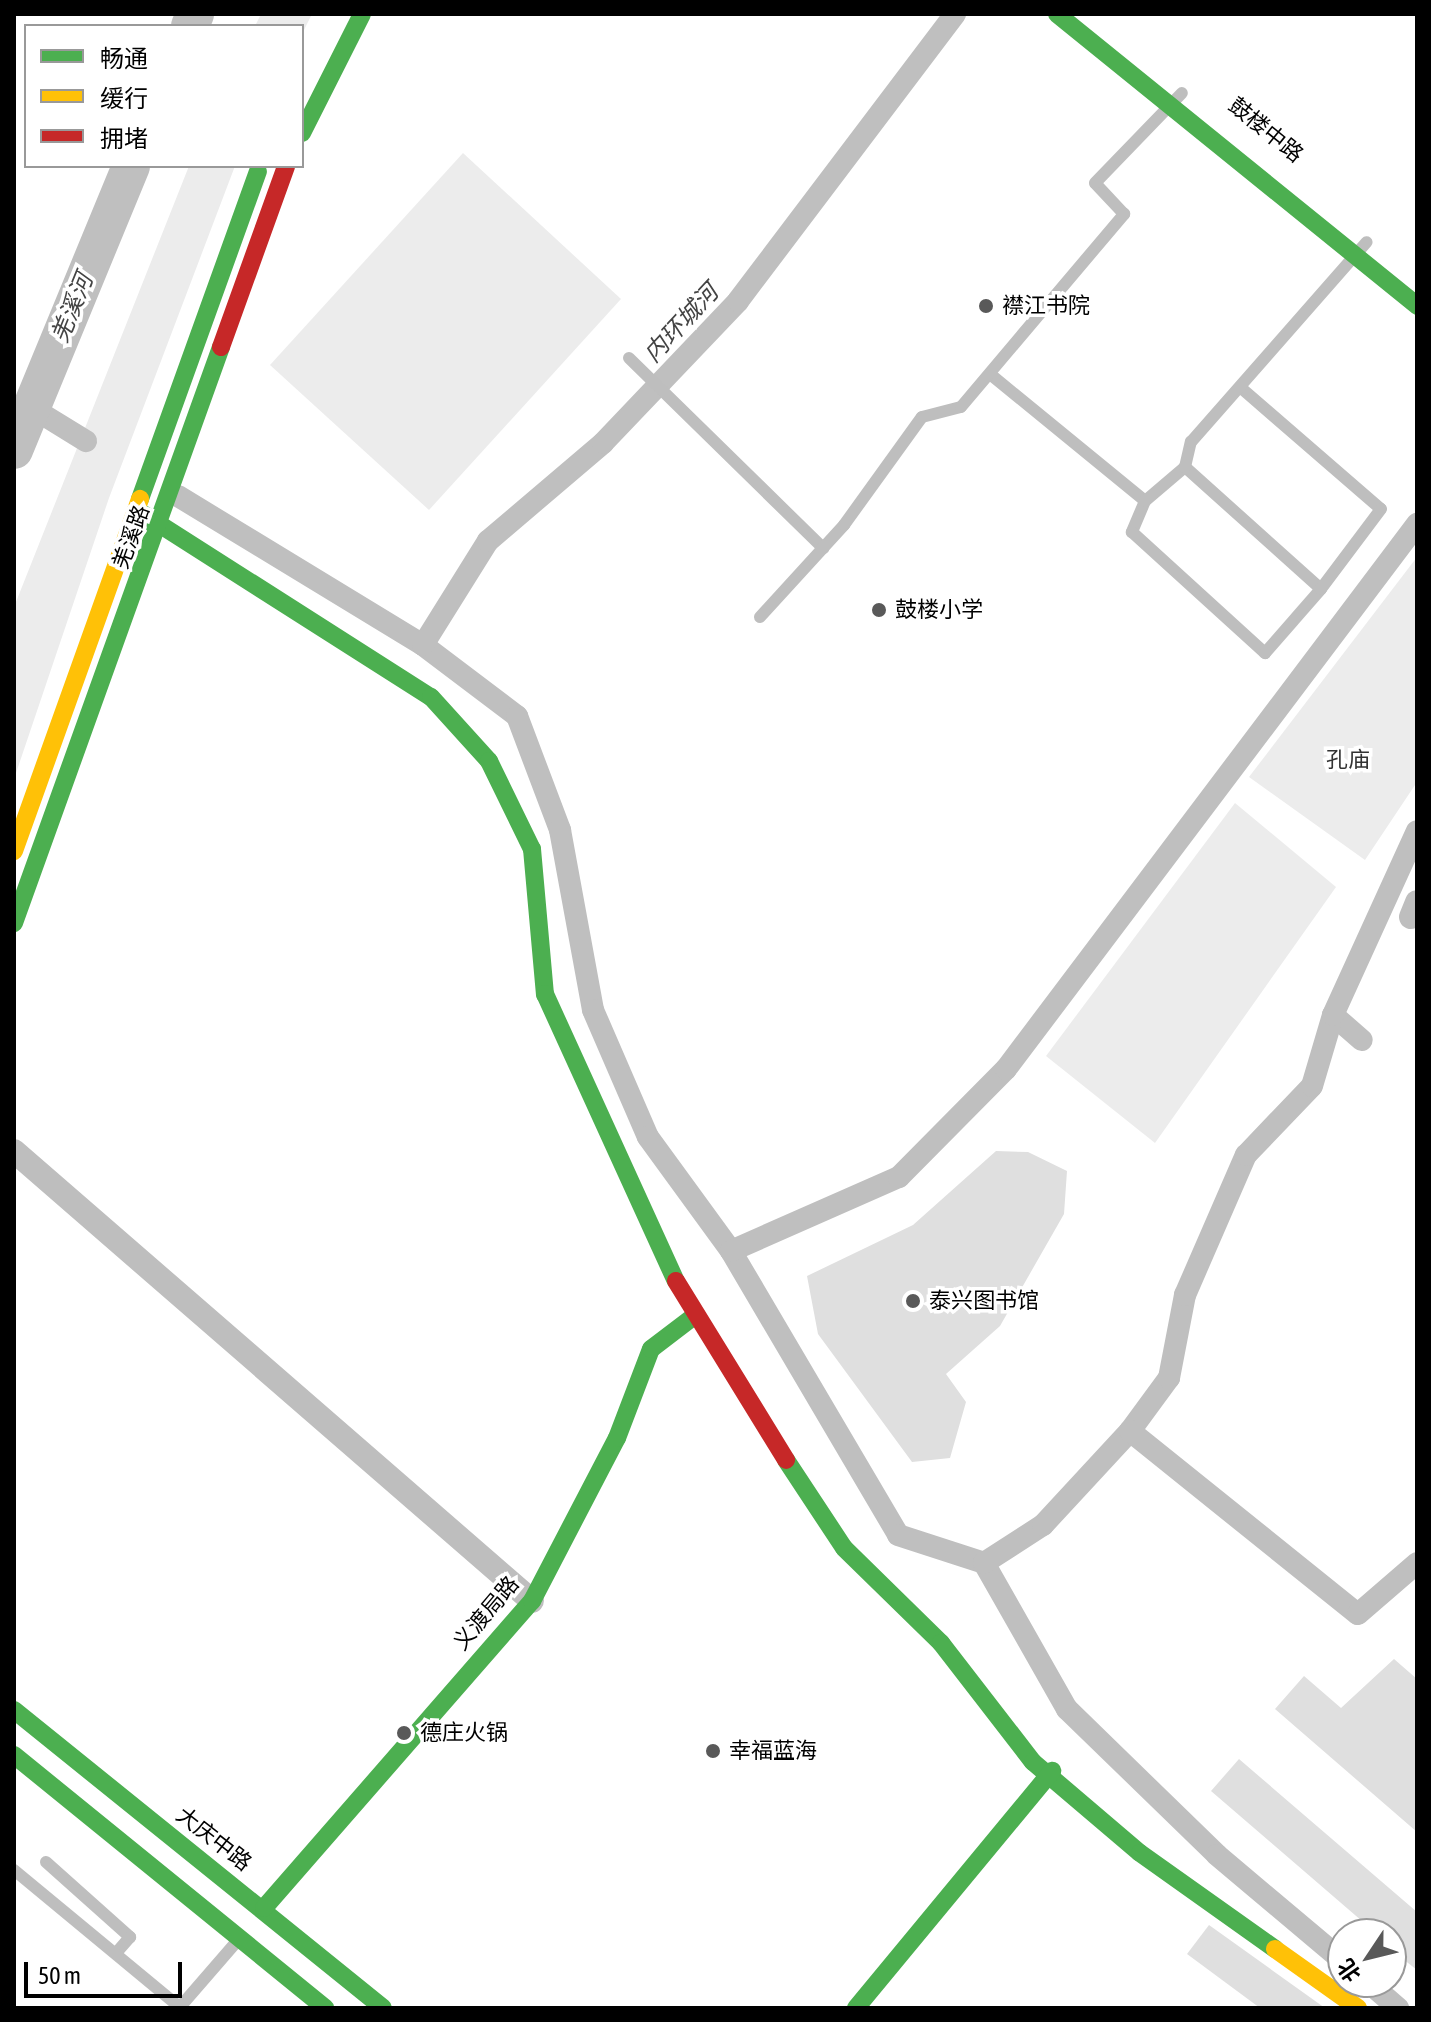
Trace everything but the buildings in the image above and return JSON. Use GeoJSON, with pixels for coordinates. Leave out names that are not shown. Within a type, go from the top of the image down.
{"type":"FeatureCollection","features":[{"type":"Feature","properties":{"kind":"street"},"geometry":{"type":"LineString","coordinates":[[304,81],[338,14]]}},
{"type":"Feature","properties":{"kind":"street"},"geometry":{"type":"LineString","coordinates":[[304,129],[362,14]]}},
{"type":"Feature","properties":{"kind":"street"},"geometry":{"type":"LineString","coordinates":[[1057,14],[1176,99]]}},
{"type":"Feature","properties":{"kind":"street","name":"鼓楼中路"},"geometry":{"type":"LineString","coordinates":[[1085,14],[1176,99],[1362,249],[1417,283]]}},
{"type":"Feature","properties":{"kind":"street","name":"羌溪路"},"geometry":{"type":"LineString","coordinates":[[14,851],[260,168]]}},
{"type":"Feature","properties":{"kind":"street","name":"羌溪路"},"geometry":{"type":"LineString","coordinates":[[14,923],[161,525],[285,168]]}},
{"type":"Feature","properties":{"kind":"street"},"geometry":{"type":"LineString","coordinates":[[1362,249],[1417,306]]}},
{"type":"Feature","properties":{"kind":"street"},"geometry":{"type":"LineString","coordinates":[[137,510],[431,697],[489,761],[532,849],[545,994],[693,1317],[844,1548],[941,1643],[1033,1762],[1052,1771],[1140,1853],[1358,2008]]}},
{"type":"Feature","properties":{"kind":"street"},"geometry":{"type":"LineString","coordinates":[[14,1151],[532,1601]]}},
{"type":"Feature","properties":{"kind":"street","name":"义渡局路"},"geometry":{"type":"LineString","coordinates":[[264,1908],[532,1601],[617,1438],[651,1349],[693,1317]]}},
{"type":"Feature","properties":{"kind":"street","name":"大庆中路"},"geometry":{"type":"LineString","coordinates":[[14,1710],[264,1908],[383,2008]]}},
{"type":"Feature","properties":{"kind":"street"},"geometry":{"type":"LineString","coordinates":[[14,1755],[325,2008]]}},
{"type":"Feature","properties":{"kind":"street"},"geometry":{"type":"LineString","coordinates":[[856,2008],[1052,1771]]}},
{"type":"Feature","properties":{"kind":"lane"},"geometry":{"type":"LineString","coordinates":[[760,617],[823,548],[922,417],[961,407],[1124,214],[1095,183],[1176,99]]}},
{"type":"Feature","properties":{"kind":"lane"},"geometry":{"type":"LineString","coordinates":[[1240,387],[1381,509],[1321,589],[1265,653],[1132,532],[1145,501],[1185,467],[1191,442],[1362,249]]}},
{"type":"Feature","properties":{"kind":"lane"},"geometry":{"type":"LineString","coordinates":[[629,358],[823,548]]}},
{"type":"Feature","properties":{"kind":"lane"},"geometry":{"type":"LineString","coordinates":[[990,374],[1145,501]]}},
{"type":"Feature","properties":{"kind":"lane"},"geometry":{"type":"LineString","coordinates":[[1185,467],[1321,589]]}},
{"type":"Feature","properties":{"kind":"lane"},"geometry":{"type":"LineString","coordinates":[[46,1862],[130,1937],[116,1953]]}},
{"type":"Feature","properties":{"kind":"lane"},"geometry":{"type":"LineString","coordinates":[[14,1870],[181,2007],[241,1937]]}},
{"type":"Feature","properties":{"kind":"green space"},"geometry":{"type":"Polygon","coordinates":[[[261,14],[312,14],[304,30],[304,24],[256,24],[261,14]]]}},
{"type":"Feature","properties":{"kind":"green space"},"geometry":{"type":"Polygon","coordinates":[[[463,153],[621,299],[429,510],[270,365],[463,153]]]}},
{"type":"Feature","properties":{"kind":"green space"},"geometry":{"type":"Polygon","coordinates":[[[188,168],[234,168],[109,498],[14,779],[14,607],[188,168]]]}},
{"type":"Feature","properties":{"kind":"green space","name":"孔庙"},"geometry":{"type":"Polygon","coordinates":[[[1417,557],[1417,782],[1365,860],[1249,777],[1417,557]]]}},
{"type":"Feature","properties":{"kind":"green space"},"geometry":{"type":"Polygon","coordinates":[[[1235,803],[1336,887],[1155,1143],[1046,1056],[1235,803]]]}},
{"type":"Feature","properties":{"kind":"waterway","name":"羌溪河"},"geometry":{"type":"LineString","coordinates":[[191,24],[195,14]]}},
{"type":"Feature","properties":{"kind":"waterway","name":"内环城河"},"geometry":{"type":"LineString","coordinates":[[423,645],[488,541],[603,443],[738,301],[955,14]]}},
{"type":"Feature","properties":{"kind":"waterway","name":"羌溪河"},"geometry":{"type":"LineString","coordinates":[[14,450],[130,168]]}},
{"type":"Feature","properties":{"kind":"waterway"},"geometry":{"type":"LineString","coordinates":[[29,406],[86,441]]}},
{"type":"Feature","properties":{"kind":"waterway"},"geometry":{"type":"LineString","coordinates":[[178,496],[423,645],[517,716],[560,830],[593,1010],[648,1137],[731,1251],[898,1535],[984,1563],[1067,1709],[1217,1855],[1327,1948]]}},
{"type":"Feature","properties":{"kind":"waterway"},"geometry":{"type":"LineString","coordinates":[[731,1251],[899,1177],[1006,1069],[1417,524]]}},
{"type":"Feature","properties":{"kind":"waterway"},"geometry":{"type":"LineString","coordinates":[[1130,1431],[1169,1378],[1185,1295],[1246,1155],[1312,1086],[1333,1015],[1417,831]]}},
{"type":"Feature","properties":{"kind":"waterway"},"geometry":{"type":"LineString","coordinates":[[1333,1015],[1362,1040]]}},
{"type":"Feature","properties":{"kind":"waterway"},"geometry":{"type":"LineString","coordinates":[[984,1563],[1043,1525],[1130,1431],[1358,1614],[1417,1563]]}},
{"type":"Feature","properties":{"kind":"waterway"},"geometry":{"type":"LineString","coordinates":[[1386,1998],[1398,2008]]}},
{"type":"Feature","properties":{"kind":"traffic: fast"},"geometry":{"type":"LineString","coordinates":[[304,129],[362,14]]}},
{"type":"Feature","properties":{"kind":"traffic: fast"},"geometry":{"type":"LineString","coordinates":[[1057,14],[1417,306]]}},
{"type":"Feature","properties":{"kind":"traffic: fast"},"geometry":{"type":"LineString","coordinates":[[140,499],[258,172]]}},
{"type":"Feature","properties":{"kind":"traffic: fast"},"geometry":{"type":"LineString","coordinates":[[14,923],[221,347]]}},
{"type":"Feature","properties":{"kind":"traffic: fast"},"geometry":{"type":"LineString","coordinates":[[137,510],[431,697],[489,761],[532,849],[545,994],[676,1281]]}},
{"type":"Feature","properties":{"kind":"traffic: fast"},"geometry":{"type":"LineString","coordinates":[[264,1908],[532,1601],[617,1438],[651,1349],[693,1317]]}},
{"type":"Feature","properties":{"kind":"traffic: fast"},"geometry":{"type":"LineString","coordinates":[[786,1460],[844,1548],[941,1643],[1033,1762],[1140,1853],[1275,1949]]}},
{"type":"Feature","properties":{"kind":"traffic: fast"},"geometry":{"type":"LineString","coordinates":[[14,1710],[383,2008]]}},
{"type":"Feature","properties":{"kind":"traffic: fast"},"geometry":{"type":"LineString","coordinates":[[14,1755],[325,2008]]}},
{"type":"Feature","properties":{"kind":"traffic: fast"},"geometry":{"type":"LineString","coordinates":[[856,2008],[1052,1771]]}},
{"type":"Feature","properties":{"kind":"traffic: slow"},"geometry":{"type":"LineString","coordinates":[[14,851],[140,499]]}},
{"type":"Feature","properties":{"kind":"traffic: slow"},"geometry":{"type":"LineString","coordinates":[[1275,1949],[1358,2008]]}},
{"type":"Feature","properties":{"kind":"traffic: jam"},"geometry":{"type":"LineString","coordinates":[[221,347],[285,168]]}},
{"type":"Feature","properties":{"kind":"traffic: jam"},"geometry":{"type":"LineString","coordinates":[[676,1281],[786,1460]]}},
{"type":"Feature","properties":{"kind":"place","name":"襟江书院"},"geometry":{"type":"Point","coordinates":[986,306]}},
{"type":"Feature","properties":{"kind":"place","name":"鼓楼小学"},"geometry":{"type":"Point","coordinates":[879,610]}},
{"type":"Feature","properties":{"kind":"place","name":"泰兴图书馆"},"geometry":{"type":"Point","coordinates":[913,1301]}},
{"type":"Feature","properties":{"kind":"place","name":"德庄火锅"},"geometry":{"type":"Point","coordinates":[404,1733]}},
{"type":"Feature","properties":{"kind":"place","name":"幸福蓝海"},"geometry":{"type":"Point","coordinates":[713,1751]}}]}
